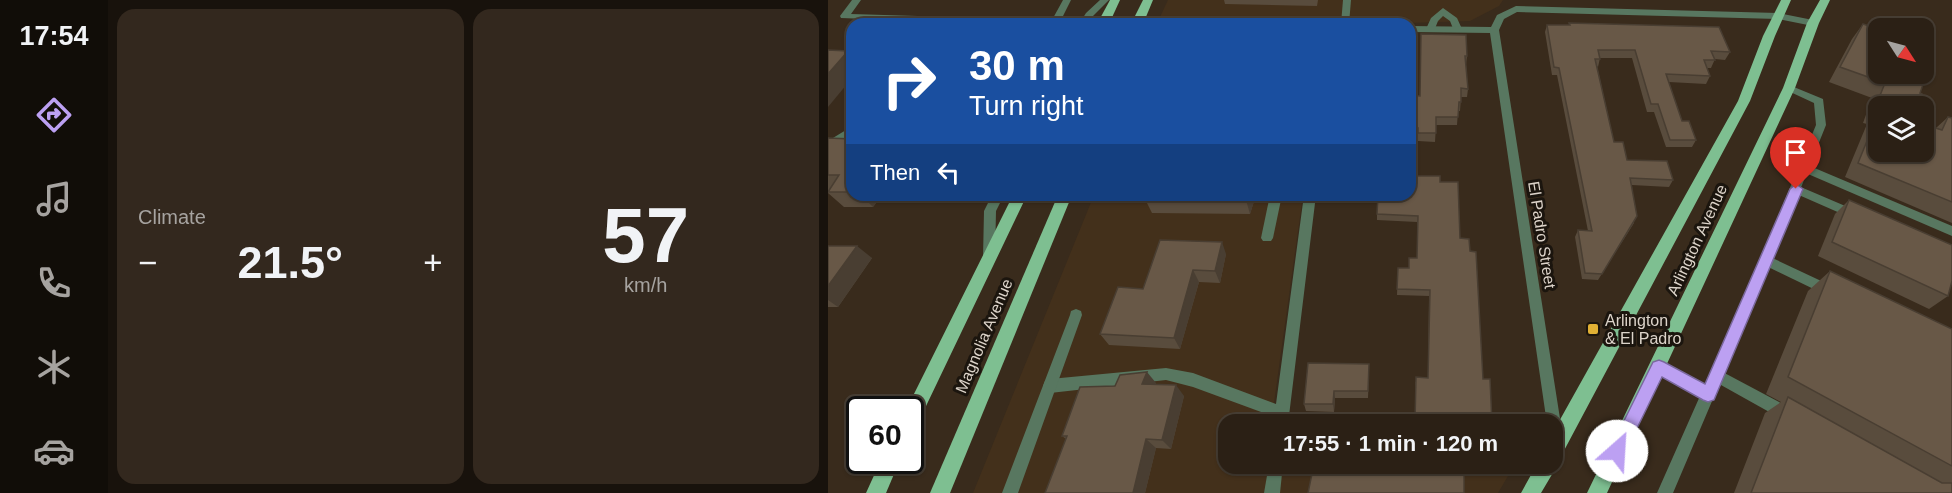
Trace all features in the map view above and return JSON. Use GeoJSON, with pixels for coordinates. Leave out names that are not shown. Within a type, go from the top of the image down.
{"type":"FeatureCollection","features":[{"type":"Feature","properties":{"kind":"main road"},"geometry":{"type":"LineString","coordinates":[[1106,18],[1115,0]]}},
{"type":"Feature","properties":{"kind":"main road"},"geometry":{"type":"LineString","coordinates":[[1140,18],[1148,0]]}},
{"type":"Feature","properties":{"kind":"main road","name":"Arlington Avenue"},"geometry":{"type":"LineString","coordinates":[[1563,434],[1744,101],[1786,0]]}},
{"type":"Feature","properties":{"kind":"main road","name":"Arlington Avenue"},"geometry":{"type":"LineString","coordinates":[[1597,493],[1790,88],[1812,23],[1825,0]]}},
{"type":"Feature","properties":{"kind":"main road","name":"Magnolia Avenue"},"geometry":{"type":"LineString","coordinates":[[922,396],[1017,201]]}},
{"type":"Feature","properties":{"kind":"main road","name":"Magnolia Avenue"},"geometry":{"type":"LineString","coordinates":[[940,493],[1062,201]]}},
{"type":"Feature","properties":{"kind":"main road"},"geometry":{"type":"LineString","coordinates":[[876,493],[885,474]]}},
{"type":"Feature","properties":{"kind":"main road"},"geometry":{"type":"LineString","coordinates":[[1531,493],[1541,474]]}},
{"type":"Feature","properties":{"kind":"street"},"geometry":{"type":"LineString","coordinates":[[857,0],[844,16],[878,18]]}},
{"type":"Feature","properties":{"kind":"street"},"geometry":{"type":"LineString","coordinates":[[1057,18],[1067,0]]}},
{"type":"Feature","properties":{"kind":"street"},"geometry":{"type":"LineString","coordinates":[[1087,18],[1105,0]]}},
{"type":"Feature","properties":{"kind":"street"},"geometry":{"type":"LineString","coordinates":[[1346,18],[1347,0]]}},
{"type":"Feature","properties":{"kind":"street"},"geometry":{"type":"LineString","coordinates":[[1440,0],[1443,11],[1454,20],[1457,29]]}},
{"type":"Feature","properties":{"kind":"street"},"geometry":{"type":"LineString","coordinates":[[1416,29],[1494,30],[1500,17],[1516,9],[1778,16],[1812,23]]}},
{"type":"Feature","properties":{"kind":"street"},"geometry":{"type":"LineString","coordinates":[[1431,29],[1434,20],[1443,11]]}},
{"type":"Feature","properties":{"kind":"street","name":"El Padro Street"},"geometry":{"type":"LineString","coordinates":[[1494,30],[1550,414]]}},
{"type":"Feature","properties":{"kind":"street"},"geometry":{"type":"LineString","coordinates":[[1665,493],[1805,168],[1821,125],[1819,101],[1790,88]]}},
{"type":"Feature","properties":{"kind":"street"},"geometry":{"type":"LineString","coordinates":[[828,146],[846,134]]}},
{"type":"Feature","properties":{"kind":"street"},"geometry":{"type":"LineString","coordinates":[[1805,168],[1952,231]]}},
{"type":"Feature","properties":{"kind":"street"},"geometry":{"type":"LineString","coordinates":[[1796,189],[1869,222]]}},
{"type":"Feature","properties":{"kind":"street"},"geometry":{"type":"LineString","coordinates":[[989,259],[990,211],[995,201]]}},
{"type":"Feature","properties":{"kind":"street"},"geometry":{"type":"LineString","coordinates":[[1267,238],[1275,201]]}},
{"type":"Feature","properties":{"kind":"street"},"geometry":{"type":"LineString","coordinates":[[1282,414],[1310,201]]}},
{"type":"Feature","properties":{"kind":"street"},"geometry":{"type":"LineString","coordinates":[[1766,260],[1839,296]]}},
{"type":"Feature","properties":{"kind":"street"},"geometry":{"type":"LineString","coordinates":[[1010,493],[1076,315]]}},
{"type":"Feature","properties":{"kind":"street"},"geometry":{"type":"LineString","coordinates":[[1659,367],[1708,394]]}},
{"type":"Feature","properties":{"kind":"street"},"geometry":{"type":"LineString","coordinates":[[1050,386],[1166,374],[1193,380],[1270,414]]}},
{"type":"Feature","properties":{"kind":"street"},"geometry":{"type":"LineString","coordinates":[[1717,375],[1802,423]]}},
{"type":"Feature","properties":{"kind":"street"},"geometry":{"type":"LineString","coordinates":[[1272,493],[1275,474]]}},
{"type":"Feature","properties":{"kind":"shaded area"},"geometry":{"type":"Polygon","coordinates":[[[1168,0],[1503,0],[1499,6],[1470,21],[1416,23],[1416,18],[1160,17],[1168,0]]]}},
{"type":"Feature","properties":{"kind":"shaded area"},"geometry":{"type":"Polygon","coordinates":[[[1092,201],[1302,201],[1272,414],[1218,414],[1218,474],[1509,474],[1498,493],[973,493],[1092,201]]]}},
{"type":"Feature","properties":{"kind":"building"},"geometry":{"type":"Polygon","coordinates":[[[1569,23],[1719,27],[1730,52],[1711,51],[1715,60],[1704,60],[1710,76],[1666,74],[1682,121],[1689,121],[1696,140],[1670,140],[1658,104],[1651,104],[1635,50],[1598,50],[1600,59],[1595,59],[1614,142],[1623,142],[1627,160],[1667,161],[1673,180],[1630,178],[1637,216],[1602,274],[1585,273],[1578,230],[1592,231],[1559,68],[1554,67],[1547,25],[1570,25],[1569,23]]]}},
{"type":"Feature","properties":{"kind":"building"},"geometry":{"type":"Polygon","coordinates":[[[1863,24],[1868,26],[1868,77],[1840,67],[1863,24]]]}},
{"type":"Feature","properties":{"kind":"building"},"geometry":{"type":"Polygon","coordinates":[[[1421,34],[1466,35],[1468,89],[1461,88],[1458,117],[1436,117],[1436,133],[1418,133],[1416,96],[1420,96],[1421,34]]]}},
{"type":"Feature","properties":{"kind":"building"},"geometry":{"type":"Polygon","coordinates":[[[828,50],[846,51],[846,53],[828,74],[828,50]]]}},
{"type":"Feature","properties":{"kind":"building"},"geometry":{"type":"Polygon","coordinates":[[[1885,84],[1923,84],[1921,96],[1880,96],[1885,84]]]}},
{"type":"Feature","properties":{"kind":"building"},"geometry":{"type":"Polygon","coordinates":[[[1948,117],[1952,118],[1952,202],[1858,163],[1868,138],[1868,162],[1934,162],[1934,127],[1942,130],[1948,117]]]}},
{"type":"Feature","properties":{"kind":"building"},"geometry":{"type":"Polygon","coordinates":[[[828,138],[846,139],[846,192],[828,192],[839,175],[828,175],[828,138]]]}},
{"type":"Feature","properties":{"kind":"building"},"geometry":{"type":"Polygon","coordinates":[[[1416,176],[1440,176],[1440,182],[1458,182],[1460,238],[1469,239],[1470,251],[1476,252],[1483,379],[1490,379],[1492,414],[1415,414],[1416,377],[1428,378],[1430,290],[1397,289],[1398,268],[1409,268],[1409,258],[1417,258],[1418,216],[1377,214],[1378,201],[1416,201],[1416,176]]]}},
{"type":"Feature","properties":{"kind":"building"},"geometry":{"type":"Polygon","coordinates":[[[1849,200],[1952,245],[1952,281],[1948,296],[1832,242],[1849,200]]]}},
{"type":"Feature","properties":{"kind":"building"},"geometry":{"type":"Polygon","coordinates":[[[1160,240],[1222,242],[1215,271],[1193,270],[1174,338],[1100,334],[1118,287],[1143,289],[1160,240]]]}},
{"type":"Feature","properties":{"kind":"building"},"geometry":{"type":"Polygon","coordinates":[[[828,246],[857,246],[828,286],[828,246]]]}},
{"type":"Feature","properties":{"kind":"building"},"geometry":{"type":"Polygon","coordinates":[[[1830,271],[1952,329],[1952,466],[1788,377],[1830,271]]]}},
{"type":"Feature","properties":{"kind":"building"},"geometry":{"type":"Polygon","coordinates":[[[1308,363],[1369,364],[1368,391],[1334,391],[1333,404],[1304,404],[1308,363]]]}},
{"type":"Feature","properties":{"kind":"building"},"geometry":{"type":"Polygon","coordinates":[[[1147,372],[1142,384],[1176,385],[1162,440],[1146,439],[1133,493],[1045,493],[1067,436],[1062,436],[1080,387],[1115,386],[1120,375],[1147,372]]]}},
{"type":"Feature","properties":{"kind":"building"},"geometry":{"type":"Polygon","coordinates":[[[1788,397],[1942,483],[1952,483],[1952,493],[1751,493],[1788,397]]]}},
{"type":"Feature","properties":{"kind":"building"},"geometry":{"type":"Polygon","coordinates":[[[1312,474],[1464,474],[1464,493],[1308,493],[1312,474]]]}},
{"type":"Feature","properties":{"kind":"place","name":"Arlington & El Padro"},"geometry":{"type":"Point","coordinates":[1593,329]}},
{"type":"Feature","properties":{"kind":"route"},"geometry":{"type":"LineString","coordinates":[[1617,451],[1659,367],[1708,394],[1796,189]]}}]}
